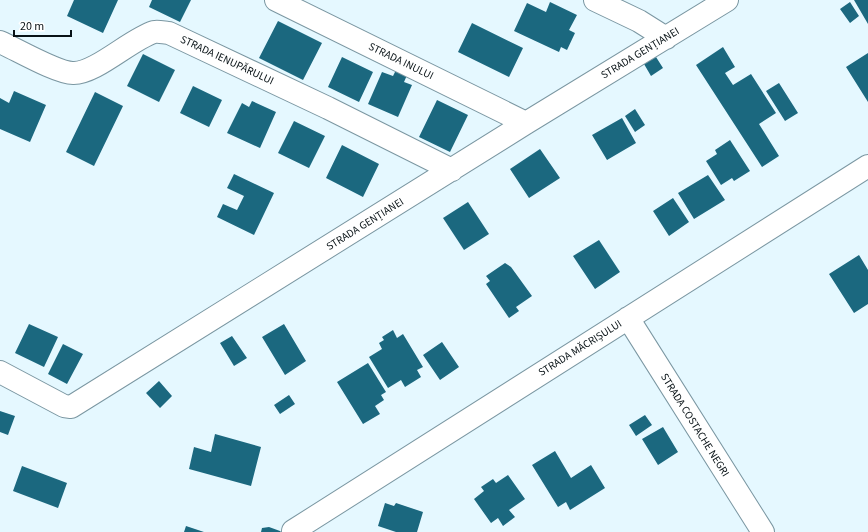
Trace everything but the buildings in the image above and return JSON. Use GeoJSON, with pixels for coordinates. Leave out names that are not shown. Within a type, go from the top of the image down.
{"type":"FeatureCollection","features":[{"type":"Feature","properties":{"kind":"street","name":"STRADA INULUI"},"geometry":{"type":"LineString","coordinates":[[276,0],[526,123]]}},
{"type":"Feature","properties":{"kind":"street"},"geometry":{"type":"LineString","coordinates":[[595,0],[639,21],[666,38]]}},
{"type":"Feature","properties":{"kind":"street","name":"STRADA GENȚIANEI"},"geometry":{"type":"LineString","coordinates":[[0,372],[56,403],[71,407],[526,123],[727,0]]}},
{"type":"Feature","properties":{"kind":"street","name":"STRADA IENUPĂRULUI"},"geometry":{"type":"LineString","coordinates":[[0,42],[61,71],[73,73],[86,71],[145,36],[155,32],[169,33],[328,108],[452,170]]}},
{"type":"Feature","properties":{"kind":"street","name":"STRADA MĂCRIȘULUI"},"geometry":{"type":"LineString","coordinates":[[293,531],[868,166]]}},
{"type":"Feature","properties":{"kind":"street","name":"STRADA COSTACHE NEGRI"},"geometry":{"type":"LineString","coordinates":[[628,318],[763,532]]}}]}
